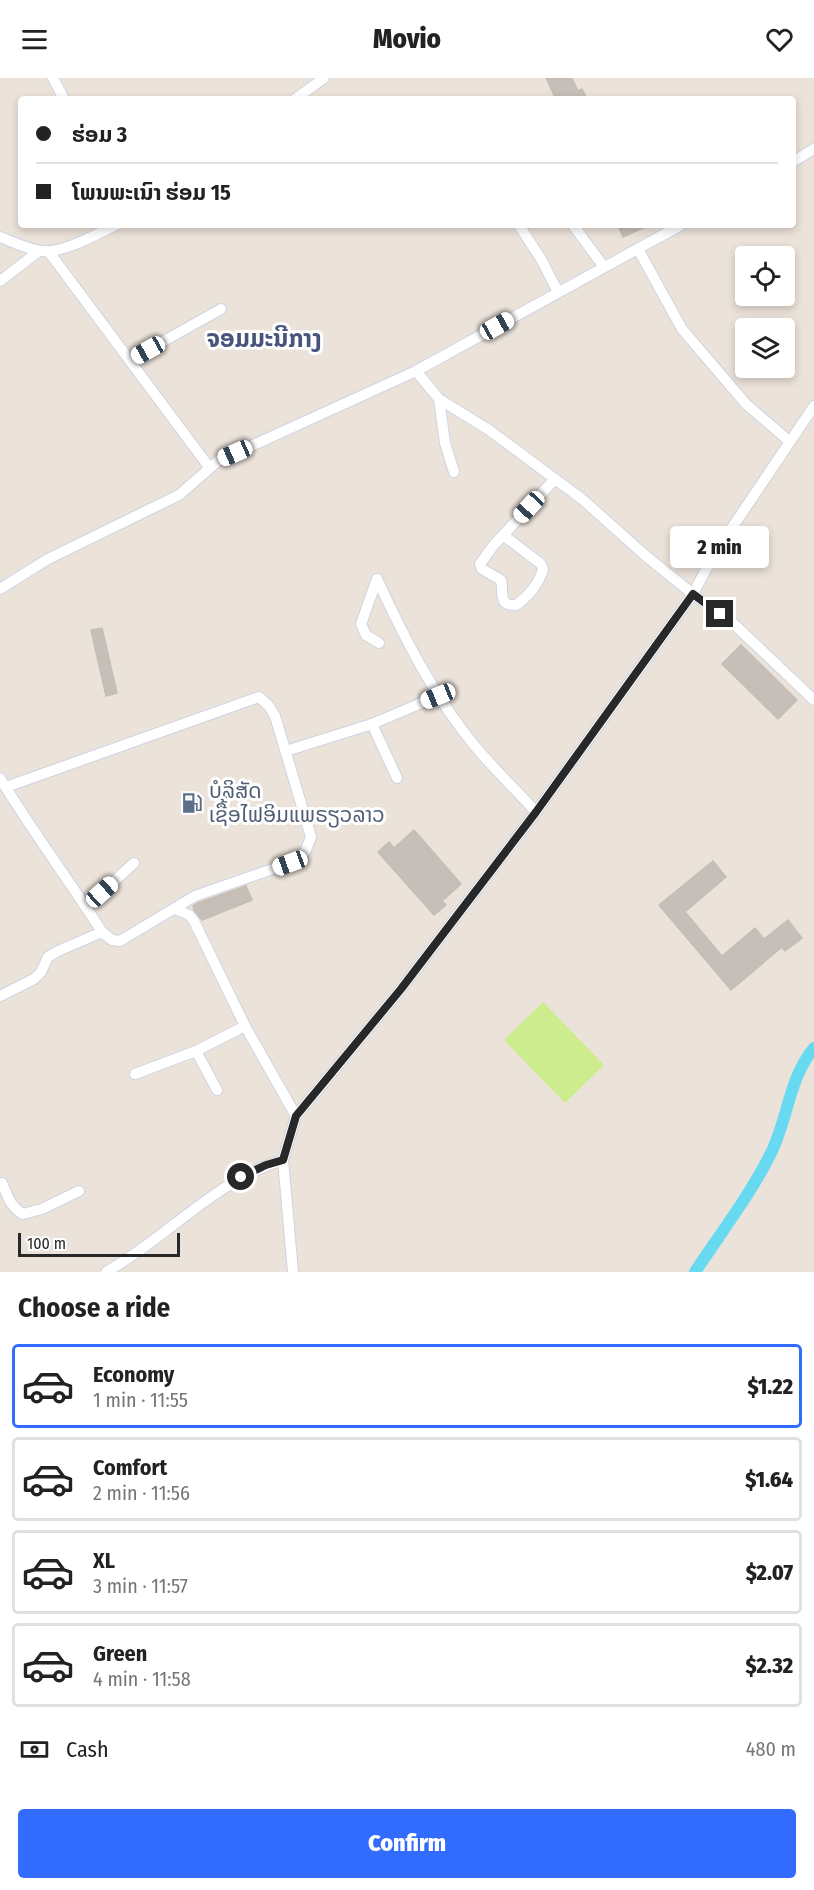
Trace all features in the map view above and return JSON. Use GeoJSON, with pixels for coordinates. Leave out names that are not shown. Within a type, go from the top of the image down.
{"type":"FeatureCollection","features":[{"type":"Feature","properties":{"kind":"street"},"geometry":{"type":"LineString","coordinates":[[53,78],[62,96]]}},
{"type":"Feature","properties":{"kind":"street"},"geometry":{"type":"LineString","coordinates":[[299,96],[324,78]]}},
{"type":"Feature","properties":{"kind":"street"},"geometry":{"type":"LineString","coordinates":[[796,160],[814,149]]}},
{"type":"Feature","properties":{"kind":"street"},"geometry":{"type":"LineString","coordinates":[[0,281],[44,251],[70,245],[109,228]]}},
{"type":"Feature","properties":{"kind":"street"},"geometry":{"type":"LineString","coordinates":[[521,228],[537,252],[558,292]]}},
{"type":"Feature","properties":{"kind":"street"},"geometry":{"type":"LineString","coordinates":[[575,228],[604,267]]}},
{"type":"Feature","properties":{"kind":"street"},"geometry":{"type":"LineString","coordinates":[[0,589],[48,558],[179,495],[187,490],[208,467],[218,461],[416,371],[676,228]]}},
{"type":"Feature","properties":{"kind":"street"},"geometry":{"type":"LineString","coordinates":[[0,237],[44,251],[130,360],[208,467]]}},
{"type":"Feature","properties":{"kind":"street"},"geometry":{"type":"LineString","coordinates":[[638,249],[681,329],[746,404],[789,441]]}},
{"type":"Feature","properties":{"kind":"street"},"geometry":{"type":"LineString","coordinates":[[130,360],[221,309]]}},
{"type":"Feature","properties":{"kind":"street"},"geometry":{"type":"LineString","coordinates":[[416,371],[439,399],[489,430],[582,498],[647,557],[734,624],[814,700]]}},
{"type":"Feature","properties":{"kind":"street"},"geometry":{"type":"LineString","coordinates":[[439,399],[445,443],[454,472]]}},
{"type":"Feature","properties":{"kind":"street"},"geometry":{"type":"LineString","coordinates":[[293,1272],[283,1160],[296,1116],[401,989],[536,812],[693,594],[713,556],[814,406]]}},
{"type":"Feature","properties":{"kind":"street"},"geometry":{"type":"LineString","coordinates":[[503,535],[541,564],[543,568],[542,575],[524,600],[516,605],[508,604],[501,596],[501,580],[480,567],[480,564],[503,535],[555,479]]}},
{"type":"Feature","properties":{"kind":"street"},"geometry":{"type":"LineString","coordinates":[[379,643],[366,635],[362,624],[377,579],[404,637],[438,696],[474,744],[536,812]]}},
{"type":"Feature","properties":{"kind":"street"},"geometry":{"type":"LineString","coordinates":[[286,752],[372,724],[438,696]]}},
{"type":"Feature","properties":{"kind":"street"},"geometry":{"type":"LineString","coordinates":[[260,697],[275,716],[286,752],[311,837],[305,852],[290,863],[195,896],[120,941],[112,940],[102,932],[34,833],[3,782],[260,697]]}},
{"type":"Feature","properties":{"kind":"street"},"geometry":{"type":"LineString","coordinates":[[372,724],[397,777]]}},
{"type":"Feature","properties":{"kind":"street"},"geometry":{"type":"LineString","coordinates":[[86,907],[134,863]]}},
{"type":"Feature","properties":{"kind":"street"},"geometry":{"type":"LineString","coordinates":[[175,909],[189,915],[194,921],[245,1026],[296,1116]]}},
{"type":"Feature","properties":{"kind":"street"},"geometry":{"type":"LineString","coordinates":[[0,996],[34,979],[41,972],[48,957],[102,932]]}},
{"type":"Feature","properties":{"kind":"street"},"geometry":{"type":"LineString","coordinates":[[135,1074],[196,1051],[245,1026]]}},
{"type":"Feature","properties":{"kind":"street"},"geometry":{"type":"LineString","coordinates":[[196,1051],[217,1090]]}},
{"type":"Feature","properties":{"kind":"street"},"geometry":{"type":"LineString","coordinates":[[106,1272],[220,1190],[266,1165],[283,1160]]}},
{"type":"Feature","properties":{"kind":"street"},"geometry":{"type":"LineString","coordinates":[[2,1183],[14,1209],[23,1214],[42,1209],[80,1191]]}},
{"type":"Feature","properties":{"kind":"green space"},"geometry":{"type":"Polygon","coordinates":[[[543,1002],[604,1065],[565,1103],[504,1040],[543,1002]]]}},
{"type":"Feature","properties":{"kind":"building"},"geometry":{"type":"Polygon","coordinates":[[[546,78],[572,78],[578,91],[582,89],[586,96],[555,96],[546,78]]]}},
{"type":"Feature","properties":{"kind":"building"},"geometry":{"type":"Polygon","coordinates":[[[619,228],[642,228],[623,237],[619,228]]]}},
{"type":"Feature","properties":{"kind":"building"},"geometry":{"type":"Polygon","coordinates":[[[102,628],[117,693],[106,696],[91,630],[102,628]]]}},
{"type":"Feature","properties":{"kind":"building"},"geometry":{"type":"Polygon","coordinates":[[[741,645],[797,700],[778,719],[722,664],[741,645]]]}},
{"type":"Feature","properties":{"kind":"building"},"geometry":{"type":"Polygon","coordinates":[[[414,830],[461,884],[442,901],[446,905],[434,915],[378,852],[389,842],[394,848],[414,830]]]}},
{"type":"Feature","properties":{"kind":"building"},"geometry":{"type":"Polygon","coordinates":[[[713,861],[726,877],[685,912],[722,956],[755,928],[764,939],[788,920],[802,938],[785,951],[782,947],[731,990],[659,905],[713,861]]]}},
{"type":"Feature","properties":{"kind":"building"},"geometry":{"type":"Polygon","coordinates":[[[246,886],[252,900],[202,920],[194,910],[193,906],[198,903],[246,886]]]}},
{"type":"Feature","properties":{"kind":"waterway"},"geometry":{"type":"LineString","coordinates":[[695,1272],[744,1200],[770,1155],[793,1087],[805,1060],[814,1048]]}},
{"type":"Feature","properties":{"kind":"place","name":"ບໍລິສັດ ເຊື້ອໄຟອິມແພຣຽວລາວ"},"geometry":{"type":"Point","coordinates":[192,803]}},
{"type":"Feature","properties":{"kind":"district","name":"ຈອມມະນີກາງ"},"geometry":{"type":"Point","coordinates":[264,339]}},
{"type":"Feature","properties":{"kind":"route"},"geometry":{"type":"LineString","coordinates":[[241,1177],[283,1160],[296,1116],[401,989],[536,812],[693,594],[720,614]]}}]}
